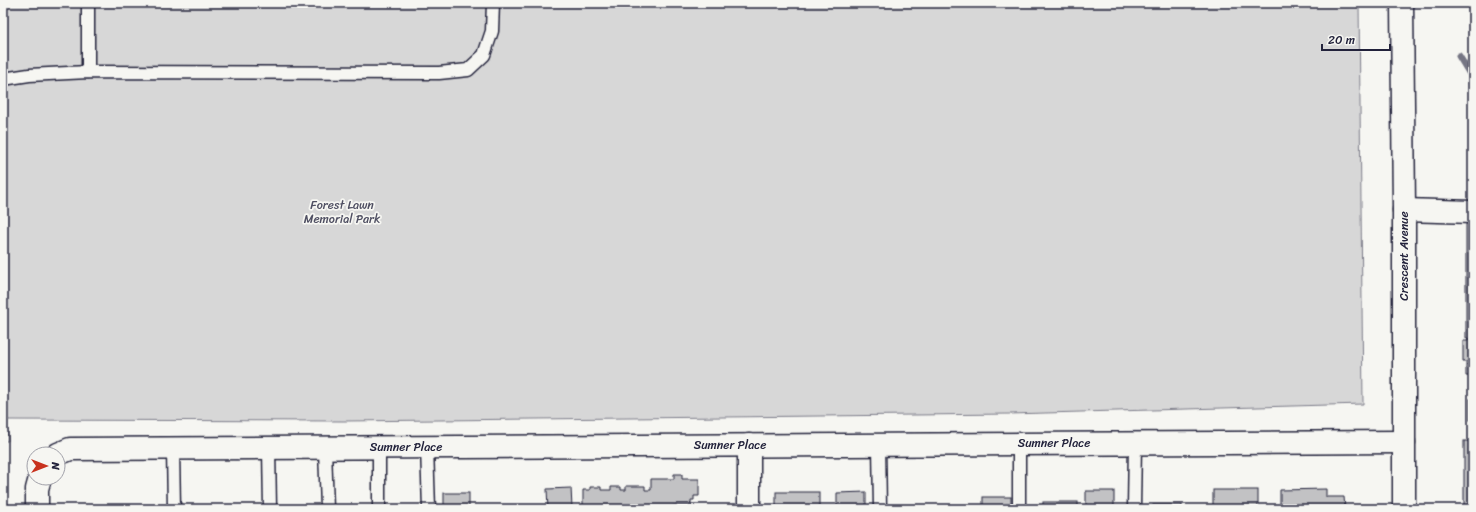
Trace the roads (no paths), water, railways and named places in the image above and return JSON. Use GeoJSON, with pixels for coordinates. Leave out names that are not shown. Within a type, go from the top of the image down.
{"type":"FeatureCollection","features":[{"type":"Feature","properties":{"kind":"street","name":"Crescent Avenue"},"geometry":{"type":"LineString","coordinates":[[1402,3],[1404,509]]}},
{"type":"Feature","properties":{"kind":"street"},"geometry":{"type":"LineString","coordinates":[[1404,210],[1473,212]]}},
{"type":"Feature","properties":{"kind":"street","name":"Sumner Place"},"geometry":{"type":"LineString","coordinates":[[66,451],[70,449],[1404,442]]}},
{"type":"Feature","properties":{"kind":"street"},"geometry":{"type":"LineString","coordinates":[[749,445],[749,509]]}},
{"type":"Feature","properties":{"kind":"street"},"geometry":{"type":"LineString","coordinates":[[37,509],[38,486]]}},
{"type":"Feature","properties":{"kind":"lane"},"geometry":{"type":"LineString","coordinates":[[88,3],[88,72]]}},
{"type":"Feature","properties":{"kind":"lane"},"geometry":{"type":"LineString","coordinates":[[3,79],[28,75],[88,72],[439,73],[468,70],[484,55],[492,31],[493,3]]}},
{"type":"Feature","properties":{"kind":"lane"},"geometry":{"type":"LineString","coordinates":[[1019,443],[1019,509]]}},
{"type":"Feature","properties":{"kind":"lane"},"geometry":{"type":"LineString","coordinates":[[1134,509],[1135,443]]}},
{"type":"Feature","properties":{"kind":"lane"},"geometry":{"type":"LineString","coordinates":[[879,444],[880,509]]}},
{"type":"Feature","properties":{"kind":"lane"},"geometry":{"type":"LineString","coordinates":[[379,447],[379,509]]}},
{"type":"Feature","properties":{"kind":"lane"},"geometry":{"type":"LineString","coordinates":[[427,447],[429,509]]}},
{"type":"Feature","properties":{"kind":"lane"},"geometry":{"type":"LineString","coordinates":[[269,448],[270,509]]}},
{"type":"Feature","properties":{"kind":"lane"},"geometry":{"type":"LineString","coordinates":[[325,448],[327,509]]}},
{"type":"Feature","properties":{"kind":"lane"},"geometry":{"type":"LineString","coordinates":[[174,449],[174,509]]}},
{"type":"Feature","properties":{"kind":"waterway"},"geometry":{"type":"LineString","coordinates":[[1459,56],[1473,79]]}},
{"type":"Feature","properties":{"kind":"park label","name":"Forest Lawn Memorial Park"},"geometry":{"type":"Point","coordinates":[342,212]}}]}
